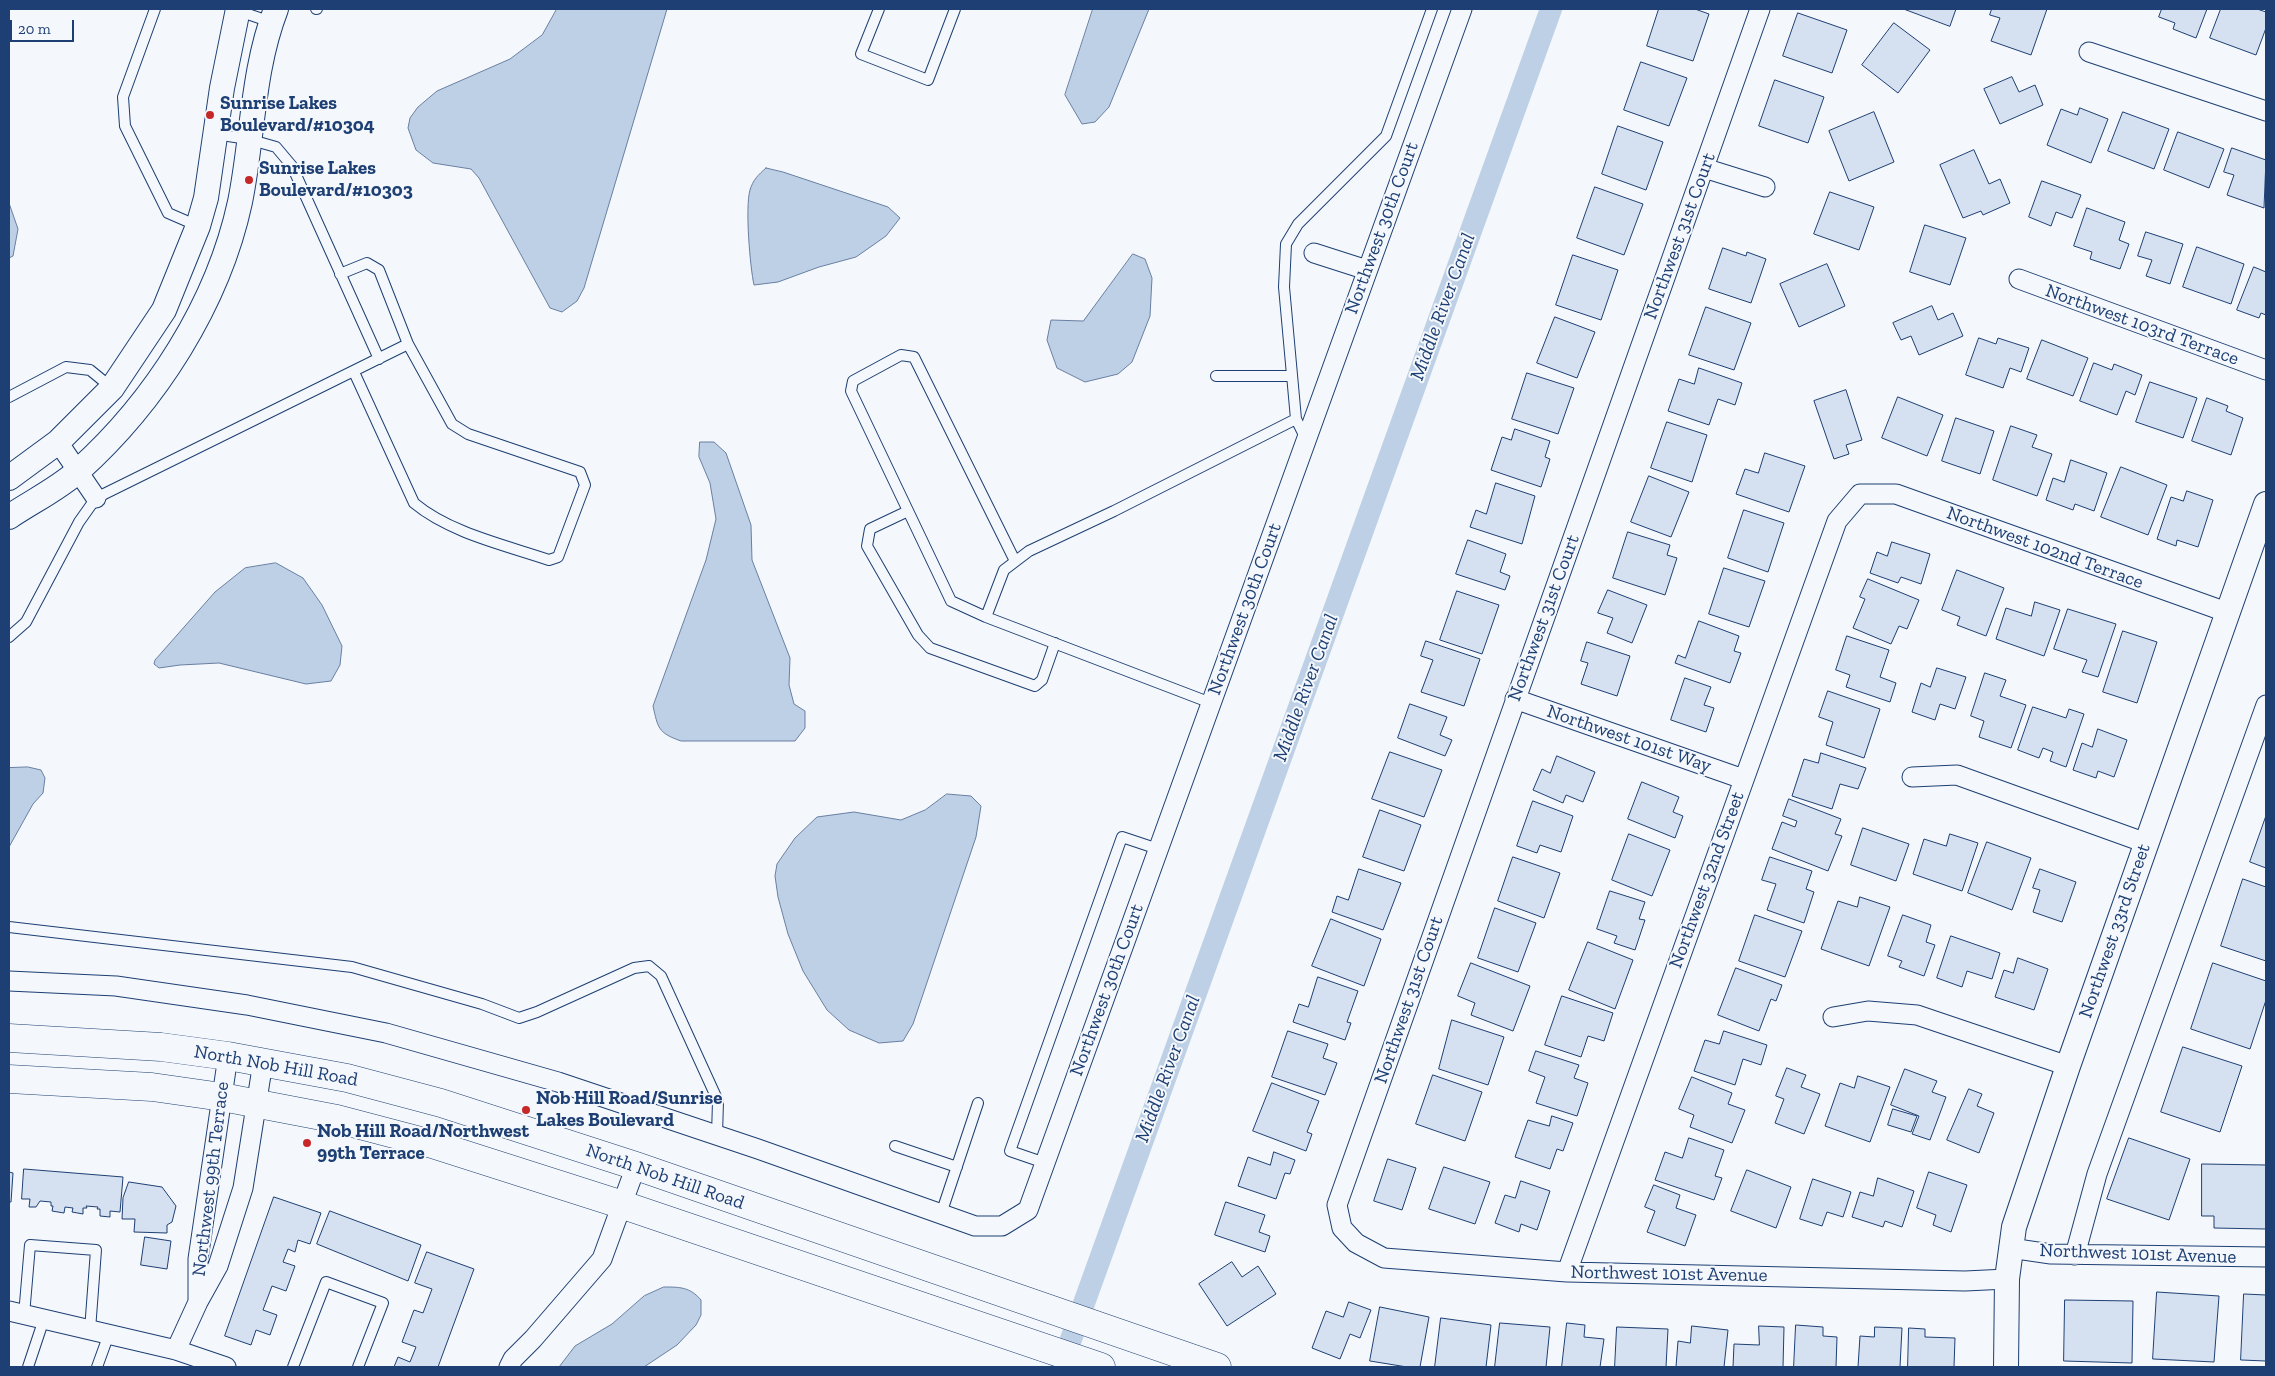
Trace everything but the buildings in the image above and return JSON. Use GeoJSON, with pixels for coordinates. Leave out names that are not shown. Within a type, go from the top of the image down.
{"type":"FeatureCollection","features":[{"type":"Feature","properties":{"kind":"main road","name":"North Nob Hill Road"},"geometry":{"type":"LineString","coordinates":[[9,1038],[160,1046],[228,1056],[347,1078],[440,1102],[636,1166],[1032,1305],[1217,1367]]}},
{"type":"Feature","properties":{"kind":"main road","name":"North Nob Hill Road"},"geometry":{"type":"LineString","coordinates":[[9,1079],[152,1087],[222,1097],[337,1119],[432,1144],[623,1205],[1101,1367]]}},
{"type":"Feature","properties":{"kind":"street"},"geometry":{"type":"LineString","coordinates":[[9,478],[58,442],[112,388],[164,310],[198,226],[206,198],[236,9]]}},
{"type":"Feature","properties":{"kind":"street","name":"Northwest 30th Court"},"geometry":{"type":"LineString","coordinates":[[941,1214],[975,1226],[1002,1226],[1028,1210],[1462,9]]}},
{"type":"Feature","properties":{"kind":"street","name":"Northwest 31st Court"},"geometry":{"type":"LineString","coordinates":[[1342,1228],[1336,1205],[1760,9]]}},
{"type":"Feature","properties":{"kind":"street"},"geometry":{"type":"LineString","coordinates":[[9,517],[77,472],[139,409],[194,327],[222,260],[240,203],[253,102],[273,16]]}},
{"type":"Feature","properties":{"kind":"street"},"geometry":{"type":"LineString","coordinates":[[2089,52],[2266,111]]}},
{"type":"Feature","properties":{"kind":"street"},"geometry":{"type":"LineString","coordinates":[[1704,168],[1766,187]]}},
{"type":"Feature","properties":{"kind":"street"},"geometry":{"type":"LineString","coordinates":[[1314,253],[1367,270]]}},
{"type":"Feature","properties":{"kind":"street","name":"Northwest 103rd Terrace"},"geometry":{"type":"LineString","coordinates":[[2019,279],[2266,370]]}},
{"type":"Feature","properties":{"kind":"street"},"geometry":{"type":"LineString","coordinates":[[58,442],[96,498]]}},
{"type":"Feature","properties":{"kind":"street","name":"Northwest 102nd Terrace"},"geometry":{"type":"LineString","coordinates":[[1860,494],[1896,494],[2229,613]]}},
{"type":"Feature","properties":{"kind":"street","name":"Northwest 32nd Street"},"geometry":{"type":"LineString","coordinates":[[1567,1272],[1837,520],[1860,494]]}},
{"type":"Feature","properties":{"kind":"street","name":"Northwest 33rd Street"},"geometry":{"type":"LineString","coordinates":[[2006,1367],[2007,1279],[2014,1228],[2068,1066],[2266,504]]}},
{"type":"Feature","properties":{"kind":"street","name":"Northwest 101st Way"},"geometry":{"type":"LineString","coordinates":[[1515,699],[1743,779]]}},
{"type":"Feature","properties":{"kind":"street"},"geometry":{"type":"LineString","coordinates":[[2075,1254],[2097,1174],[2266,705]]}},
{"type":"Feature","properties":{"kind":"street"},"geometry":{"type":"LineString","coordinates":[[1912,777],[1957,775],[2146,843]]}},
{"type":"Feature","properties":{"kind":"street"},"geometry":{"type":"LineString","coordinates":[[9,981],[125,988],[247,1005],[386,1033],[558,1082],[717,1135],[941,1214]]}},
{"type":"Feature","properties":{"kind":"street"},"geometry":{"type":"LineString","coordinates":[[1833,1017],[1868,1011],[1917,1015],[2068,1066]]}},
{"type":"Feature","properties":{"kind":"street","name":"Northwest 99th Terrace"},"geometry":{"type":"LineString","coordinates":[[198,1302],[198,1259],[228,1056]]}},
{"type":"Feature","properties":{"kind":"street","name":"Northwest 99th Terrace"},"geometry":{"type":"LineString","coordinates":[[176,1350],[198,1302],[218,1266],[243,1188],[263,1062]]}},
{"type":"Feature","properties":{"kind":"street"},"geometry":{"type":"LineString","coordinates":[[510,1367],[512,1359],[533,1339],[602,1259],[636,1166]]}},
{"type":"Feature","properties":{"kind":"street","name":"Northwest 101st Avenue"},"geometry":{"type":"LineString","coordinates":[[1342,1228],[1356,1244],[1384,1258],[1567,1272],[1965,1281],[2007,1279]]}},
{"type":"Feature","properties":{"kind":"street","name":"Northwest 101st Avenue"},"geometry":{"type":"LineString","coordinates":[[2010,1248],[2051,1254],[2266,1257]]}},
{"type":"Feature","properties":{"kind":"street"},"geometry":{"type":"LineString","coordinates":[[17,1313],[176,1350],[226,1367]]}},
{"type":"Feature","properties":{"kind":"lane"},"geometry":{"type":"LineString","coordinates":[[155,9],[123,97],[125,126],[168,213],[198,226]]}},
{"type":"Feature","properties":{"kind":"lane"},"geometry":{"type":"LineString","coordinates":[[236,9],[273,16]]}},
{"type":"Feature","properties":{"kind":"lane"},"geometry":{"type":"LineString","coordinates":[[879,9],[861,54],[928,80],[955,9]]}},
{"type":"Feature","properties":{"kind":"lane"},"geometry":{"type":"LineString","coordinates":[[1306,439],[1296,419],[1284,287],[1286,244],[1298,224],[1386,136],[1432,9]]}},
{"type":"Feature","properties":{"kind":"lane"},"geometry":{"type":"LineString","coordinates":[[215,134],[248,139],[276,147],[292,166],[379,359]]}},
{"type":"Feature","properties":{"kind":"lane"},"geometry":{"type":"LineString","coordinates":[[340,274],[367,264],[379,270],[408,344],[452,424],[468,434],[580,472],[584,485],[558,557],[549,560],[448,525],[430,516],[414,504],[354,372]]}},
{"type":"Feature","properties":{"kind":"lane"},"geometry":{"type":"LineString","coordinates":[[9,637],[26,622],[78,522],[96,498],[408,344]]}},
{"type":"Feature","properties":{"kind":"lane"},"geometry":{"type":"LineString","coordinates":[[1015,561],[914,357],[901,355],[853,382],[851,391],[952,601],[986,617],[1211,703]]}},
{"type":"Feature","properties":{"kind":"lane"},"geometry":{"type":"LineString","coordinates":[[9,397],[66,367],[90,370],[112,388]]}},
{"type":"Feature","properties":{"kind":"lane"},"geometry":{"type":"LineString","coordinates":[[1216,376],[1292,376]]}},
{"type":"Feature","properties":{"kind":"lane"},"geometry":{"type":"LineString","coordinates":[[986,617],[1004,570],[1029,551],[1114,511],[1296,419]]}},
{"type":"Feature","properties":{"kind":"lane"},"geometry":{"type":"LineString","coordinates":[[908,510],[870,529],[867,546],[918,635],[930,648],[1035,686],[1042,680],[1055,643]]}},
{"type":"Feature","properties":{"kind":"lane"},"geometry":{"type":"LineString","coordinates":[[1045,1163],[1010,1151],[1122,837],[1158,849]]}},
{"type":"Feature","properties":{"kind":"lane"},"geometry":{"type":"LineString","coordinates":[[9,927],[352,967],[482,1004],[519,1018],[537,1012],[634,968],[649,966],[661,976],[718,1101],[717,1135]]}},
{"type":"Feature","properties":{"kind":"lane"},"geometry":{"type":"LineString","coordinates":[[941,1214],[978,1103]]}},
{"type":"Feature","properties":{"kind":"lane"},"geometry":{"type":"LineString","coordinates":[[895,1146],[957,1167]]}},
{"type":"Feature","properties":{"kind":"lane"},"geometry":{"type":"LineString","coordinates":[[17,1313],[30,1245],[96,1250],[90,1330]]}},
{"type":"Feature","properties":{"kind":"lane"},"geometry":{"type":"LineString","coordinates":[[293,1367],[326,1282],[383,1303],[358,1367]]}},
{"type":"Feature","properties":{"kind":"lane"},"geometry":{"type":"LineString","coordinates":[[28,1367],[44,1319]]}},
{"type":"Feature","properties":{"kind":"lane"},"geometry":{"type":"LineString","coordinates":[[97,1367],[109,1334]]}},
{"type":"Feature","properties":{"kind":"water"},"geometry":{"type":"Polygon","coordinates":[[[557,9],[667,9],[584,288],[577,301],[562,312],[550,308],[479,178],[471,169],[433,163],[416,150],[408,128],[410,118],[418,107],[437,91],[510,59],[542,35],[557,9]]]}},
{"type":"Feature","properties":{"kind":"water"},"geometry":{"type":"Polygon","coordinates":[[[1093,9],[1149,9],[1109,107],[1095,122],[1082,124],[1065,95],[1093,9]]]}},
{"type":"Feature","properties":{"kind":"water"},"geometry":{"type":"Polygon","coordinates":[[[766,168],[888,207],[900,218],[886,236],[856,257],[819,267],[778,282],[754,285],[749,237],[749,198],[754,180],[766,168]]]}},
{"type":"Feature","properties":{"kind":"water"},"geometry":{"type":"Polygon","coordinates":[[[9,203],[18,229],[13,256],[9,258],[9,203]]]}},
{"type":"Feature","properties":{"kind":"water"},"geometry":{"type":"Polygon","coordinates":[[[1133,254],[1145,259],[1152,278],[1150,316],[1132,362],[1118,374],[1085,382],[1057,368],[1047,340],[1051,320],[1083,321],[1133,254]]]}},
{"type":"Feature","properties":{"kind":"water"},"geometry":{"type":"Polygon","coordinates":[[[700,442],[714,442],[726,453],[751,525],[752,560],[790,658],[789,685],[794,704],[805,711],[805,728],[795,741],[681,741],[663,732],[656,720],[653,706],[706,560],[716,519],[710,483],[699,457],[700,442]]]}},
{"type":"Feature","properties":{"kind":"water"},"geometry":{"type":"Polygon","coordinates":[[[276,563],[303,578],[322,605],[342,646],[340,665],[331,681],[306,684],[219,663],[159,668],[154,664],[155,660],[215,592],[245,568],[276,563]]]}},
{"type":"Feature","properties":{"kind":"water"},"geometry":{"type":"Polygon","coordinates":[[[28,767],[41,770],[45,778],[43,793],[33,804],[9,847],[9,768],[28,767]]]}},
{"type":"Feature","properties":{"kind":"water"},"geometry":{"type":"Polygon","coordinates":[[[947,794],[971,796],[981,806],[976,837],[913,1024],[903,1041],[879,1043],[849,1030],[827,1010],[803,971],[788,934],[778,897],[775,876],[777,864],[795,838],[817,817],[854,812],[901,820],[925,810],[947,794]]]}},
{"type":"Feature","properties":{"kind":"water"},"geometry":{"type":"Polygon","coordinates":[[[664,1287],[689,1290],[701,1300],[701,1315],[696,1325],[677,1345],[644,1367],[559,1367],[575,1346],[612,1324],[644,1296],[664,1287]]]}},
{"type":"Feature","properties":{"kind":"waterway","name":"Middle River Canal"},"geometry":{"type":"LineString","coordinates":[[1061,1367],[1551,9]]}},
{"type":"Feature","properties":{"kind":"place","name":"Sunrise Lakes Boulevard/#10304"},"geometry":{"type":"Point","coordinates":[210,115]}},
{"type":"Feature","properties":{"kind":"place","name":"Sunrise Lakes Boulevard/#10303"},"geometry":{"type":"Point","coordinates":[249,180]}},
{"type":"Feature","properties":{"kind":"place","name":"Nob Hill Road/Sunrise Lakes Boulevard"},"geometry":{"type":"Point","coordinates":[526,1110]}},
{"type":"Feature","properties":{"kind":"place","name":"Nob Hill Road/Northwest 99th Terrace"},"geometry":{"type":"Point","coordinates":[307,1143]}}]}
